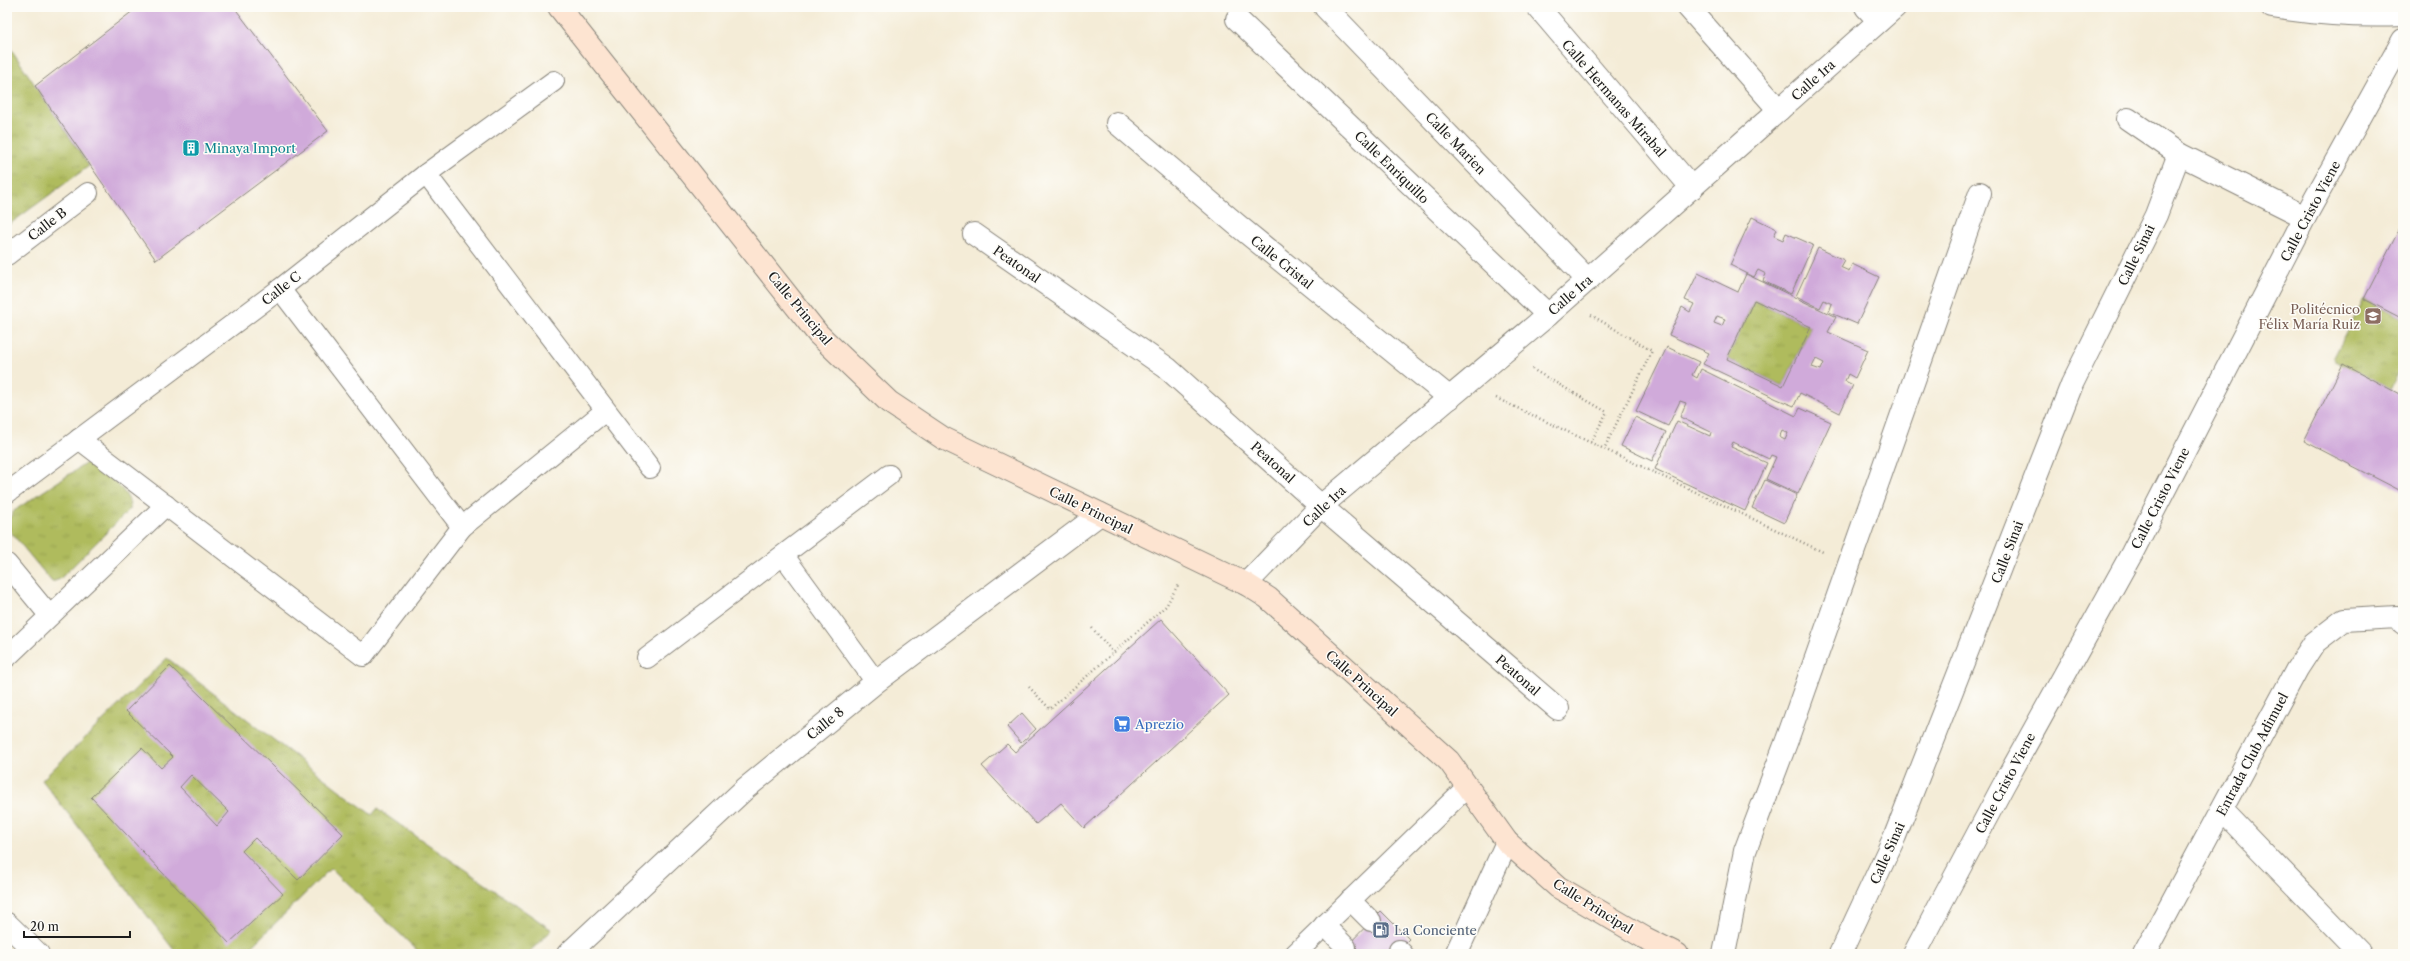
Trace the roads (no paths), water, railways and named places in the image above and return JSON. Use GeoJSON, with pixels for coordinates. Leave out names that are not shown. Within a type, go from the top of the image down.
{"type":"FeatureCollection","features":[{"type":"Feature","properties":{"kind":"street","name":"Calle Principal"},"geometry":{"type":"LineString","coordinates":[[559,7],[818,334],[889,402],[942,438],[1246,584],[1268,598],[1449,761],[1466,788],[1507,842],[1558,887],[1645,938],[1677,954]]}},
{"type":"Feature","properties":{"kind":"street","name":"Calle Marien"},"geometry":{"type":"LineString","coordinates":[[1325,7],[1588,280]]}},
{"type":"Feature","properties":{"kind":"street","name":"Calle Hermanas Mirabal"},"geometry":{"type":"LineString","coordinates":[[1538,7],[1692,188]]}},
{"type":"Feature","properties":{"kind":"street"},"geometry":{"type":"LineString","coordinates":[[1688,7],[1779,110]]}},
{"type":"Feature","properties":{"kind":"street","name":"Calle 1ra"},"geometry":{"type":"LineString","coordinates":[[1246,584],[1321,506],[1548,315],[1779,110],[1873,14],[1896,7]]}},
{"type":"Feature","properties":{"kind":"street"},"geometry":{"type":"LineString","coordinates":[[2272,7],[2368,17],[2403,15]]}},
{"type":"Feature","properties":{"kind":"street","name":"Calle Enriquillo"},"geometry":{"type":"LineString","coordinates":[[1237,19],[1548,315]]}},
{"type":"Feature","properties":{"kind":"street","name":"Calle Cristo Viene"},"geometry":{"type":"LineString","coordinates":[[1914,954],[2003,786],[2132,553],[2305,217],[2403,40]]}},
{"type":"Feature","properties":{"kind":"street"},"geometry":{"type":"LineString","coordinates":[[2128,119],[2179,154],[2305,217]]}},
{"type":"Feature","properties":{"kind":"street","name":"Calle Cristal"},"geometry":{"type":"LineString","coordinates":[[1117,123],[1236,224],[1450,398]]}},
{"type":"Feature","properties":{"kind":"street","name":"Calle Sinai"},"geometry":{"type":"LineString","coordinates":[[1840,954],[1895,836],[2072,384],[2156,215],[2179,154]]}},
{"type":"Feature","properties":{"kind":"street"},"geometry":{"type":"LineString","coordinates":[[1724,954],[1745,851],[1787,740],[1980,194]]}},
{"type":"Feature","properties":{"kind":"street","name":"Peatonal"},"geometry":{"type":"LineString","coordinates":[[974,234],[1167,368],[1321,506],[1558,709]]}},
{"type":"Feature","properties":{"kind":"street","name":"Calle 8"},"geometry":{"type":"LineString","coordinates":[[568,954],[746,788],[876,682],[1100,514]]}},
{"type":"Feature","properties":{"kind":"street","name":"Entrada Club Adimuel"},"geometry":{"type":"LineString","coordinates":[[2144,954],[2297,669],[2314,643],[2344,620],[2397,617],[2403,623]]}},
{"type":"Feature","properties":{"kind":"street"},"geometry":{"type":"LineString","coordinates":[[2222,810],[2361,954]]}},
{"type":"Feature","properties":{"kind":"street"},"geometry":{"type":"LineString","coordinates":[[1456,954],[1507,842]]}},
{"type":"Feature","properties":{"kind":"street"},"geometry":{"type":"LineString","coordinates":[[7,924],[38,954]]}},
{"type":"Feature","properties":{"kind":"lane","name":"Calle C"},"geometry":{"type":"LineString","coordinates":[[7,492],[280,290],[426,174],[554,81]]}},
{"type":"Feature","properties":{"kind":"lane"},"geometry":{"type":"LineString","coordinates":[[426,174],[605,411],[650,468]]}},
{"type":"Feature","properties":{"kind":"lane","name":"Calle B"},"geometry":{"type":"LineString","coordinates":[[7,255],[88,193]]}},
{"type":"Feature","properties":{"kind":"lane"},"geometry":{"type":"LineString","coordinates":[[280,290],[462,527]]}},
{"type":"Feature","properties":{"kind":"lane"},"geometry":{"type":"LineString","coordinates":[[79,439],[363,656],[462,527],[605,411]]}},
{"type":"Feature","properties":{"kind":"lane"},"geometry":{"type":"LineString","coordinates":[[647,658],[784,556],[889,475]]}},
{"type":"Feature","properties":{"kind":"lane"},"geometry":{"type":"LineString","coordinates":[[7,658],[49,615],[166,505]]}},
{"type":"Feature","properties":{"kind":"lane"},"geometry":{"type":"LineString","coordinates":[[784,556],[876,682]]}},
{"type":"Feature","properties":{"kind":"lane"},"geometry":{"type":"LineString","coordinates":[[7,564],[49,615]]}},
{"type":"Feature","properties":{"kind":"lane"},"geometry":{"type":"LineString","coordinates":[[1295,954],[1466,788]]}},
{"type":"Feature","properties":{"kind":"lane"},"geometry":{"type":"LineString","coordinates":[[1350,900],[1371,921]]}},
{"type":"Feature","properties":{"kind":"lane"},"geometry":{"type":"LineString","coordinates":[[1324,925],[1346,947]]}},
{"type":"Feature","properties":{"kind":"place","name":"Minaya Import"},"geometry":{"type":"Point","coordinates":[191,148]}},
{"type":"Feature","properties":{"kind":"place","name":"Politécnico Félix María Ruiz"},"geometry":{"type":"Point","coordinates":[2373,316]}},
{"type":"Feature","properties":{"kind":"place","name":"Aprezio"},"geometry":{"type":"Point","coordinates":[1122,724]}},
{"type":"Feature","properties":{"kind":"place","name":"La Conciente"},"geometry":{"type":"Point","coordinates":[1381,930]}}]}
